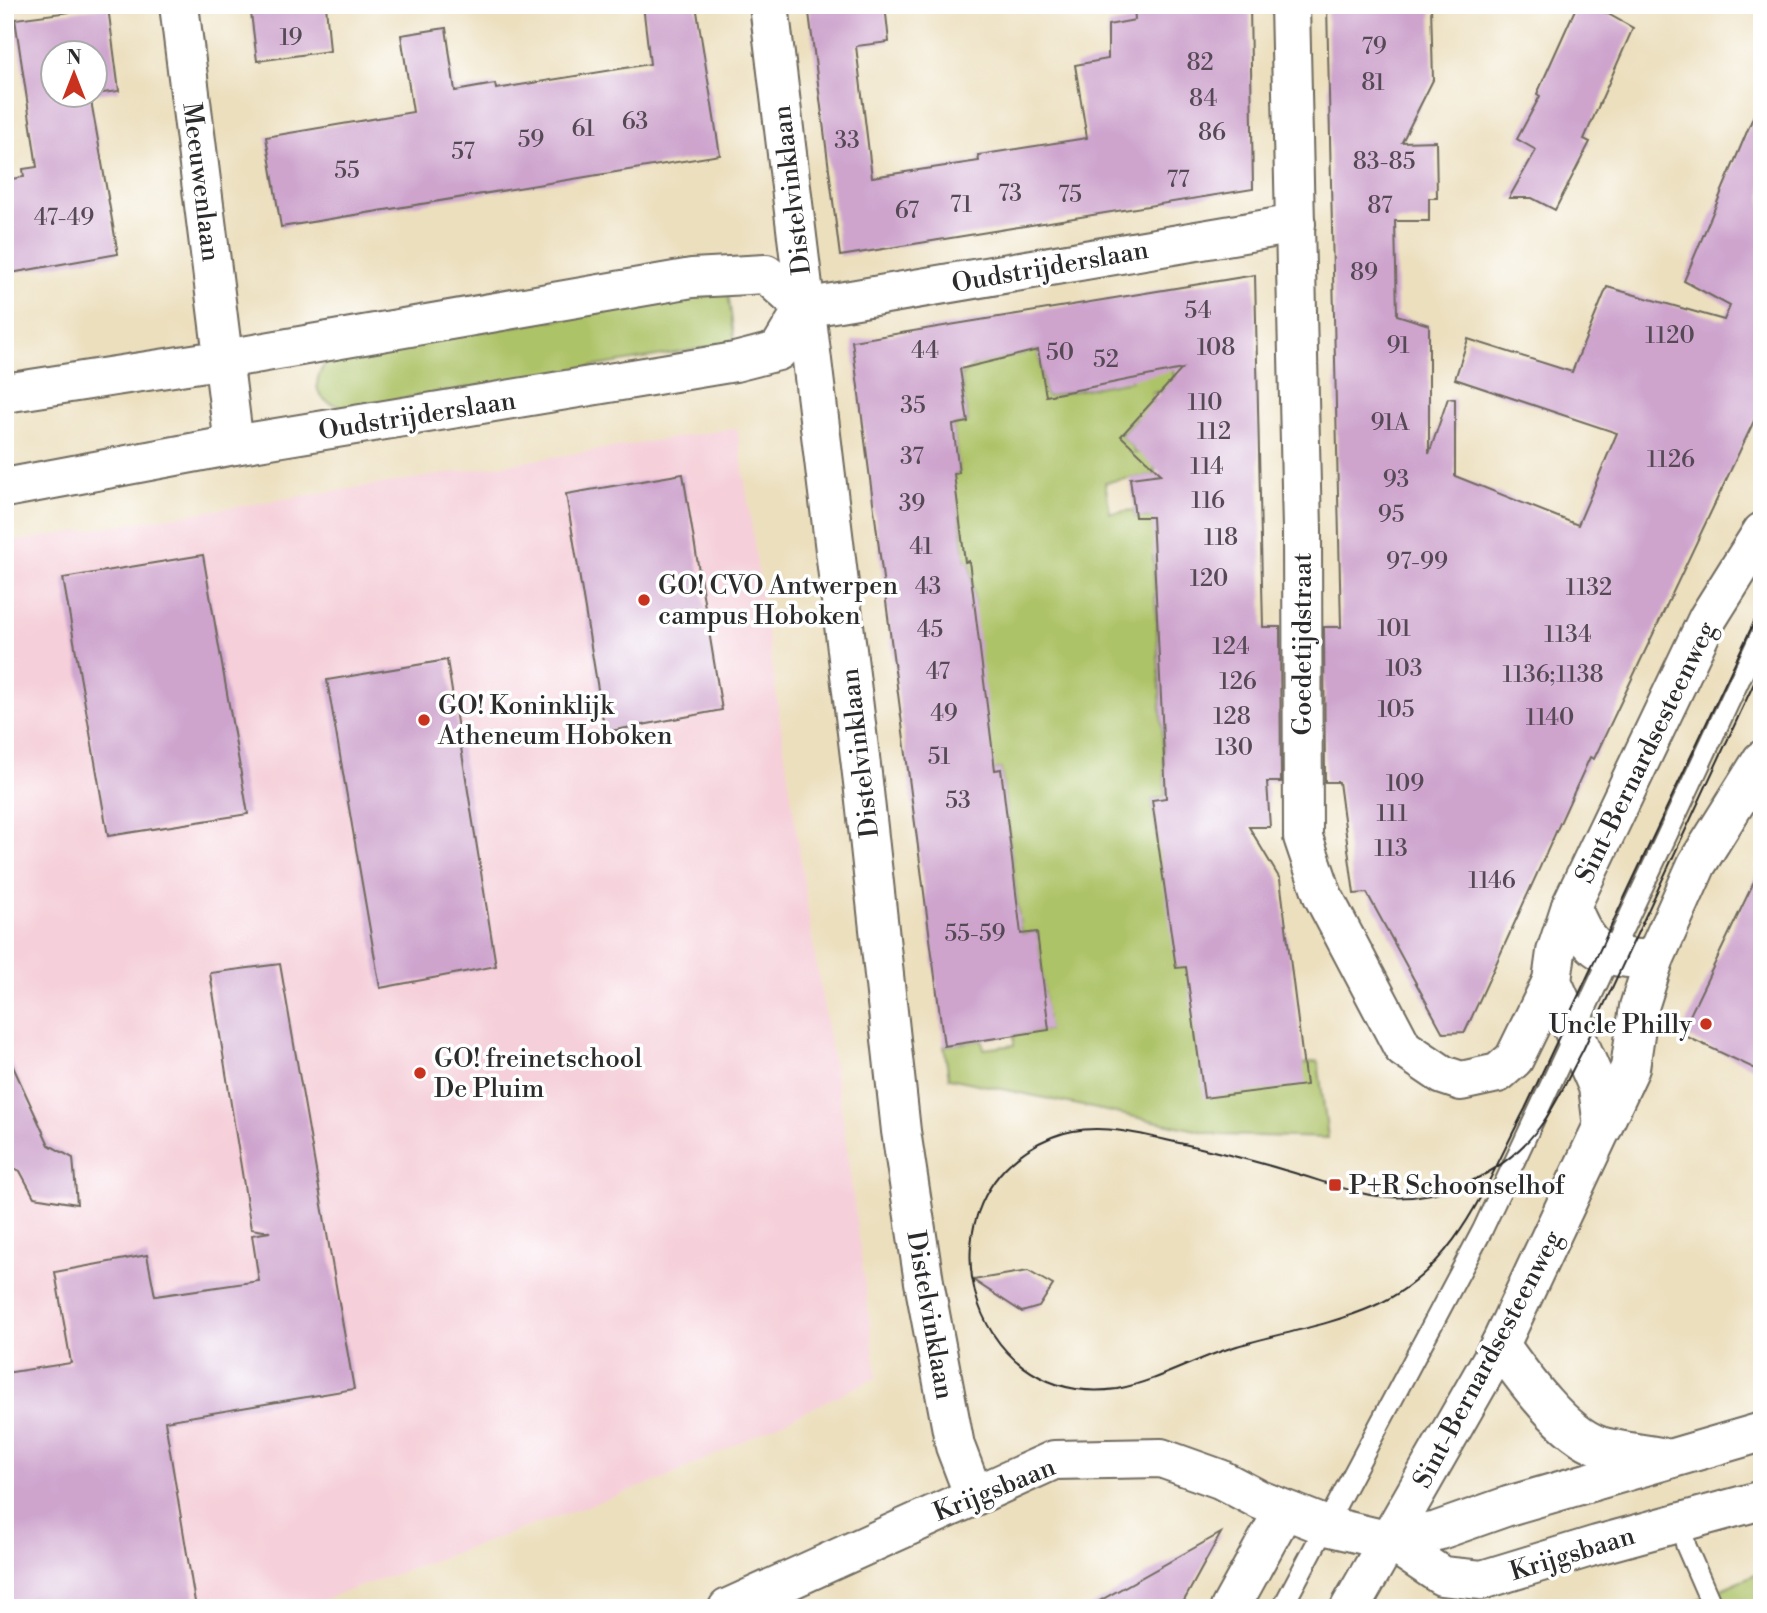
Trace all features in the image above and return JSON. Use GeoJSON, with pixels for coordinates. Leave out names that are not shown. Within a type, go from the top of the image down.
{"type":"FeatureCollection","features":[{"type":"Feature","properties":{"kind":"street","name":"Meeuwenlaan"},"geometry":{"type":"LineString","coordinates":[[179,5],[234,445]]}},
{"type":"Feature","properties":{"kind":"street","name":"Distelvinklaan"},"geometry":{"type":"LineString","coordinates":[[769,5],[863,782],[901,1131],[924,1282],[955,1446],[974,1496]]}},
{"type":"Feature","properties":{"kind":"street","name":"Goedetijdstraat"},"geometry":{"type":"LineString","coordinates":[[1290,5],[1296,224],[1303,837],[1307,853],[1323,895],[1403,1048],[1443,1075],[1461,1081],[1498,1073],[1514,1059],[1552,981]]}},
{"type":"Feature","properties":{"kind":"street","name":"Oudstrijderslaan"},"geometry":{"type":"LineString","coordinates":[[5,488],[234,445],[735,362],[778,351],[804,307],[1296,224]]}},
{"type":"Feature","properties":{"kind":"street"},"geometry":{"type":"LineString","coordinates":[[5,393],[225,359],[692,278],[766,274],[804,307]]}},
{"type":"Feature","properties":{"kind":"street","name":"Sint-Bernardsesteenweg"},"geometry":{"type":"LineString","coordinates":[[1552,981],[1556,952],[1571,906],[1708,618],[1762,532]]}},
{"type":"Feature","properties":{"kind":"street","name":"Sint-Bernardsesteenweg"},"geometry":{"type":"LineString","coordinates":[[1350,1608],[1500,1345],[1630,1068],[1639,1007],[1654,960],[1697,864],[1762,760]]}},
{"type":"Feature","properties":{"kind":"street"},"geometry":{"type":"LineString","coordinates":[[1571,906],[1587,941],[1610,955],[1654,960]]}},
{"type":"Feature","properties":{"kind":"street"},"geometry":{"type":"LineString","coordinates":[[1552,981],[1598,1087],[1604,1128]]}},
{"type":"Feature","properties":{"kind":"street"},"geometry":{"type":"LineString","coordinates":[[1500,1345],[1527,1383],[1559,1418],[1598,1445],[1668,1458]]}},
{"type":"Feature","properties":{"kind":"street","name":"Krijgsbaan"},"geometry":{"type":"LineString","coordinates":[[1390,1541],[1437,1531],[1668,1458],[1762,1432]]}},
{"type":"Feature","properties":{"kind":"street","name":"Krijgsbaan"},"geometry":{"type":"LineString","coordinates":[[728,1608],[1054,1460],[1161,1458],[1220,1479],[1284,1510],[1327,1526],[1390,1541],[1442,1576],[1482,1580],[1762,1500]]}},
{"type":"Feature","properties":{"kind":"street"},"geometry":{"type":"LineString","coordinates":[[1230,1608],[1284,1510]]}},
{"type":"Feature","properties":{"kind":"street"},"geometry":{"type":"LineString","coordinates":[[1455,1608],[1482,1580]]}},
{"type":"Feature","properties":{"kind":"lane"},"geometry":{"type":"LineString","coordinates":[[1282,1608],[1482,1231],[1762,632]]}},
{"type":"Feature","properties":{"kind":"lane"},"geometry":{"type":"LineString","coordinates":[[1681,1522],[1686,1546],[1713,1608]]}},
{"type":"Feature","properties":{"kind":"shaded area"},"geometry":{"type":"Polygon","coordinates":[[[737,428],[814,951],[842,1113],[877,1377],[664,1479],[299,1608],[5,1608],[5,543],[737,428]]]}},
{"type":"Feature","properties":{"kind":"green space"},"geometry":{"type":"Polygon","coordinates":[[[728,292],[735,343],[352,407],[329,402],[318,390],[320,374],[333,355],[728,292]]]}},
{"type":"Feature","properties":{"kind":"green space"},"geometry":{"type":"Polygon","coordinates":[[[1125,338],[1173,364],[1175,389],[1152,393],[1154,424],[1149,431],[1136,419],[1121,436],[1133,447],[1134,453],[1154,451],[1155,475],[1105,482],[1110,513],[1134,510],[1135,517],[1155,517],[1181,554],[1153,556],[1165,796],[1152,800],[1157,835],[1190,966],[1303,1064],[1318,1061],[1328,1138],[1220,1135],[949,1078],[944,1046],[982,1040],[984,1049],[1014,1045],[1014,1035],[1048,1030],[1037,932],[1021,934],[1001,769],[974,772],[974,600],[970,562],[965,562],[960,519],[948,476],[959,473],[953,425],[968,422],[961,376],[977,364],[1038,350],[1046,396],[1131,381],[1125,338]]]}},
{"type":"Feature","properties":{"kind":"green space"},"geometry":{"type":"Polygon","coordinates":[[[1762,1571],[1762,1608],[1679,1608],[1762,1571]]]}},
{"type":"Feature","properties":{"kind":"building"},"geometry":{"type":"Polygon","coordinates":[[[250,5],[326,5],[330,51],[257,61],[250,5]]]}},
{"type":"Feature","properties":{"kind":"building"},"geometry":{"type":"Polygon","coordinates":[[[643,5],[696,5],[720,155],[281,227],[266,137],[413,112],[401,35],[446,28],[455,91],[495,84],[496,89],[650,64],[643,5]]]}},
{"type":"Feature","properties":{"kind":"building"},"geometry":{"type":"Polygon","coordinates":[[[808,5],[885,5],[889,42],[856,46],[872,177],[979,161],[978,155],[1087,138],[1075,65],[1108,59],[1108,25],[1135,20],[1134,5],[1250,5],[1253,189],[840,256],[808,5]]]}},
{"type":"Feature","properties":{"kind":"building"},"geometry":{"type":"Polygon","coordinates":[[[1327,5],[1431,5],[1433,80],[1402,142],[1436,141],[1437,198],[1429,198],[1429,221],[1395,221],[1397,315],[1429,325],[1429,454],[1448,398],[1455,399],[1455,476],[1578,525],[1617,433],[1455,379],[1468,339],[1572,372],[1607,287],[1724,320],[1730,306],[1684,281],[1762,96],[1762,404],[1594,759],[1590,757],[1465,1032],[1443,1033],[1367,893],[1354,894],[1339,782],[1325,782],[1324,627],[1341,627],[1327,5]]]}},
{"type":"Feature","properties":{"kind":"building"},"geometry":{"type":"Polygon","coordinates":[[[1577,5],[1592,5],[1633,28],[1584,139],[1590,142],[1555,210],[1532,198],[1509,198],[1536,150],[1517,139],[1540,96],[1537,94],[1577,5]]]}},
{"type":"Feature","properties":{"kind":"building"},"geometry":{"type":"Polygon","coordinates":[[[108,7],[119,91],[108,92],[108,38],[38,38],[38,108],[92,108],[118,254],[5,274],[5,180],[24,177],[23,169],[37,167],[15,19],[108,7]]]}},
{"type":"Feature","properties":{"kind":"building"},"geometry":{"type":"Polygon","coordinates":[[[1255,275],[1263,627],[1280,627],[1281,782],[1267,782],[1270,827],[1249,827],[1280,879],[1306,1085],[1204,1098],[1186,967],[1176,968],[1152,800],[1166,798],[1152,517],[1135,517],[1130,478],[1161,474],[1121,436],[1182,369],[1046,396],[1038,350],[960,369],[968,422],[953,425],[959,473],[954,474],[965,562],[969,561],[995,770],[1001,769],[1021,934],[1037,932],[1049,1030],[944,1046],[852,341],[1255,275]]]}},
{"type":"Feature","properties":{"kind":"building","name":"GO! CVO Antwerpen campus Hoboken"},"geometry":{"type":"Polygon","coordinates":[[[683,474],[722,710],[605,732],[566,494],[683,474]]]}},
{"type":"Feature","properties":{"kind":"building"},"geometry":{"type":"Polygon","coordinates":[[[203,555],[248,814],[108,836],[63,578],[203,555]]]}},
{"type":"Feature","properties":{"kind":"building"},"geometry":{"type":"Polygon","coordinates":[[[447,660],[496,966],[380,988],[327,680],[447,660]]]}},
{"type":"Feature","properties":{"kind":"building"},"geometry":{"type":"Polygon","coordinates":[[[1762,865],[1762,1072],[1681,1034],[1762,865]]]}},
{"type":"Feature","properties":{"kind":"building"},"geometry":{"type":"Polygon","coordinates":[[[280,964],[354,1389],[165,1421],[196,1608],[5,1608],[5,1373],[71,1363],[55,1272],[147,1255],[155,1296],[259,1281],[252,1235],[270,1232],[251,1229],[210,973],[280,964]]]}},
{"type":"Feature","properties":{"kind":"building"},"geometry":{"type":"Polygon","coordinates":[[[5,1049],[49,1145],[73,1158],[77,1204],[34,1197],[20,1171],[5,1164],[5,1049]]]}},
{"type":"Feature","properties":{"kind":"building"},"geometry":{"type":"Polygon","coordinates":[[[1028,1271],[1053,1285],[1039,1307],[1022,1312],[973,1280],[1028,1271]]]}},
{"type":"Feature","properties":{"kind":"building"},"geometry":{"type":"Polygon","coordinates":[[[1221,1533],[1180,1608],[1087,1608],[1221,1533]]]}},
{"type":"Feature","properties":{"kind":"tram line"},"geometry":{"type":"LineString","coordinates":[[1762,605],[1497,1166],[1482,1194],[1466,1222],[1427,1270],[1403,1290],[1358,1313],[1237,1346],[1147,1381],[1117,1389],[1065,1387],[1023,1367],[993,1334],[975,1293],[971,1248],[981,1204],[1008,1165],[1052,1137],[1066,1132],[1095,1129],[1138,1134],[1240,1158],[1359,1193],[1394,1197],[1441,1192],[1464,1184],[1485,1174],[1505,1161],[1523,1146],[1552,1110],[1583,1050],[1762,666]]}},
{"type":"Feature","properties":{"kind":"place","name":"GO! CVO Antwerpen campus Hoboken"},"geometry":{"type":"Point","coordinates":[644,600]}},
{"type":"Feature","properties":{"kind":"place","name":"GO! Koninklijk Atheneum Hoboken"},"geometry":{"type":"Point","coordinates":[424,720]}},
{"type":"Feature","properties":{"kind":"place","name":"Uncle Philly"},"geometry":{"type":"Point","coordinates":[1706,1024]}},
{"type":"Feature","properties":{"kind":"place","name":"GO! freinetschool De Pluim"},"geometry":{"type":"Point","coordinates":[420,1073]}},
{"type":"Feature","properties":{"kind":"place","name":"P+R Schoonselhof"},"geometry":{"type":"Point","coordinates":[1335,1185]}}]}
